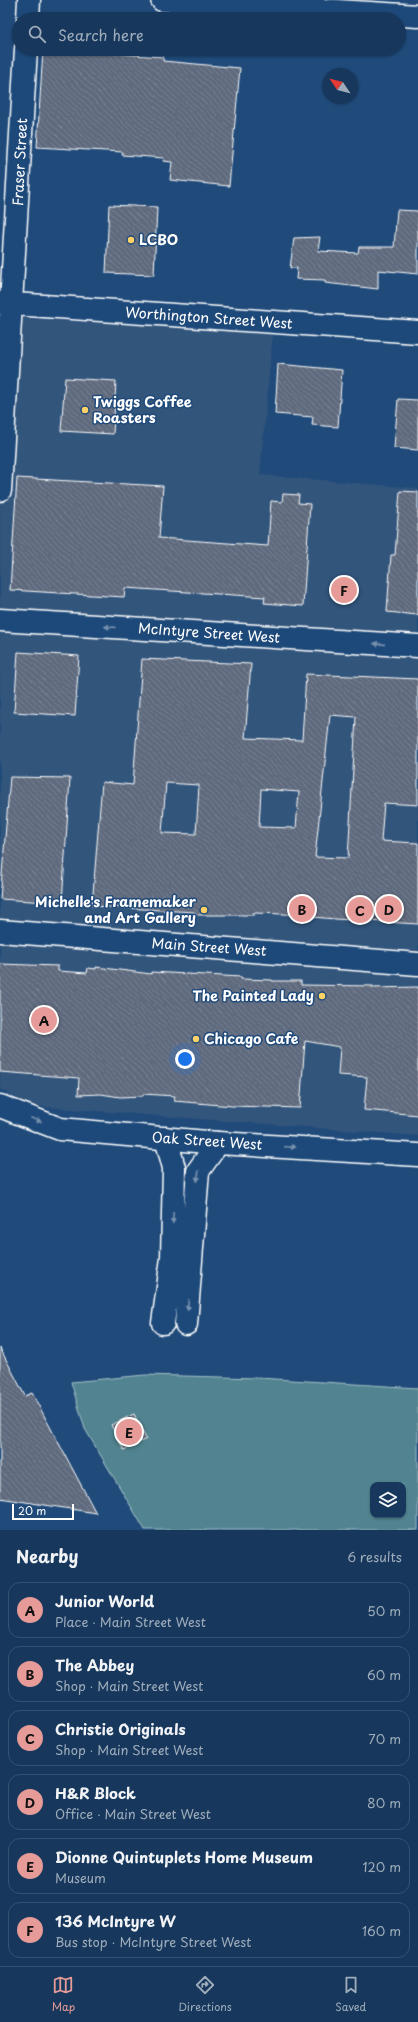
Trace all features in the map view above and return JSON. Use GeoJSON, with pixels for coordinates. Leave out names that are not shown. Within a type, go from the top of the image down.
{"type":"FeatureCollection","features":[{"type":"Feature","properties":{"kind":"street"},"geometry":{"type":"LineString","coordinates":[[28,12],[29,0]]}},
{"type":"Feature","properties":{"kind":"street"},"geometry":{"type":"LineString","coordinates":[[162,0],[354,12]]}},
{"type":"Feature","properties":{"kind":"street"},"geometry":{"type":"LineString","coordinates":[[406,15],[418,16]]}},
{"type":"Feature","properties":{"kind":"street","name":"Fraser Street"},"geometry":{"type":"LineString","coordinates":[[0,490],[6,304],[25,56]]}},
{"type":"Feature","properties":{"kind":"street","name":"Worthington Street West"},"geometry":{"type":"LineString","coordinates":[[6,304],[418,332]]}},
{"type":"Feature","properties":{"kind":"street","name":"McIntyre Street West"},"geometry":{"type":"LineString","coordinates":[[0,620],[418,646]]}},
{"type":"Feature","properties":{"kind":"street","name":"Main Street West"},"geometry":{"type":"LineString","coordinates":[[0,931],[418,964]]}},
{"type":"Feature","properties":{"kind":"street","name":"Oak Street West"},"geometry":{"type":"LineString","coordinates":[[0,1106],[60,1129],[218,1143],[418,1155]]}},
{"type":"Feature","properties":{"kind":"street"},"geometry":{"type":"LineString","coordinates":[[164,1323],[172,1258],[174,1168],[166,1138]]}},
{"type":"Feature","properties":{"kind":"street"},"geometry":{"type":"LineString","coordinates":[[186,1324],[198,1171],[218,1143]]}},
{"type":"Feature","properties":{"kind":"shaded area"},"geometry":{"type":"Polygon","coordinates":[[[0,317],[273,333],[260,475],[418,488],[418,1136],[32,1106],[0,1089],[0,317]]]}},
{"type":"Feature","properties":{"kind":"green space"},"geometry":{"type":"Polygon","coordinates":[[[145,1375],[259,1378],[418,1388],[418,1530],[145,1530],[85,1429],[71,1382],[145,1375]]]}},
{"type":"Feature","properties":{"kind":"building"},"geometry":{"type":"Polygon","coordinates":[[[43,56],[148,56],[163,57],[163,61],[240,68],[229,186],[170,180],[172,162],[163,161],[164,158],[122,155],[123,152],[37,147],[43,56]]]}},
{"type":"Feature","properties":{"kind":"building","name":"LCBO"},"geometry":{"type":"Polygon","coordinates":[[[109,205],[157,207],[154,275],[106,273],[109,205]]]}},
{"type":"Feature","properties":{"kind":"building"},"geometry":{"type":"Polygon","coordinates":[[[397,210],[418,211],[418,274],[378,270],[378,289],[325,283],[325,280],[296,279],[297,268],[290,268],[294,238],[320,237],[318,251],[358,253],[359,247],[394,247],[397,210]]]}},
{"type":"Feature","properties":{"kind":"building"},"geometry":{"type":"Polygon","coordinates":[[[278,364],[342,370],[338,427],[312,425],[313,417],[275,414],[278,364]]]}},
{"type":"Feature","properties":{"kind":"building"},"geometry":{"type":"Polygon","coordinates":[[[65,378],[116,381],[113,434],[61,431],[65,378]]]}},
{"type":"Feature","properties":{"kind":"building"},"geometry":{"type":"Polygon","coordinates":[[[398,399],[418,400],[418,450],[394,448],[398,399]]]}},
{"type":"Feature","properties":{"kind":"building"},"geometry":{"type":"Polygon","coordinates":[[[17,478],[163,486],[159,538],[268,546],[271,501],[282,502],[283,494],[299,495],[298,503],[310,504],[303,606],[264,603],[265,597],[125,588],[124,597],[10,590],[17,478]]]}},
{"type":"Feature","properties":{"kind":"building"},"geometry":{"type":"Polygon","coordinates":[[[400,491],[418,492],[418,615],[387,612],[391,555],[395,555],[400,491]]]}},
{"type":"Feature","properties":{"kind":"building"},"geometry":{"type":"Polygon","coordinates":[[[18,652],[79,656],[75,716],[14,712],[18,652]]]}},
{"type":"Feature","properties":{"kind":"building"},"geometry":{"type":"Polygon","coordinates":[[[142,659],[251,664],[245,738],[302,740],[306,674],[418,679],[418,805],[384,803],[381,841],[418,843],[418,924],[335,919],[313,917],[313,915],[254,913],[254,915],[198,915],[194,912],[92,906],[102,782],[133,785],[142,659]],[[330,715],[315,857],[348,858],[356,717],[330,715]],[[166,783],[162,833],[196,834],[199,785],[166,783]],[[261,789],[259,827],[296,828],[299,792],[261,789]]]}},
{"type":"Feature","properties":{"kind":"building"},"geometry":{"type":"Polygon","coordinates":[[[10,777],[70,778],[62,903],[0,899],[10,777]]]}},
{"type":"Feature","properties":{"kind":"building"},"geometry":{"type":"Polygon","coordinates":[[[0,964],[58,966],[58,971],[87,973],[88,968],[96,969],[96,967],[151,974],[151,972],[241,977],[241,979],[272,981],[301,981],[301,985],[373,986],[372,988],[418,987],[418,1115],[364,1110],[367,1077],[338,1075],[340,1047],[305,1041],[300,1108],[232,1106],[174,1101],[175,1096],[143,1094],[143,1096],[120,1097],[101,1094],[78,1095],[79,1078],[0,1072],[0,964]]]}},
{"type":"Feature","properties":{"kind":"building"},"geometry":{"type":"Polygon","coordinates":[[[0,1348],[25,1396],[32,1393],[96,1513],[0,1498],[0,1348]]]}},
{"type":"Feature","properties":{"kind":"building"},"geometry":{"type":"Polygon","coordinates":[[[134,1414],[146,1439],[124,1450],[111,1425],[134,1414]]]}},
{"type":"Feature","properties":{"kind":"place","name":"LCBO"},"geometry":{"type":"Point","coordinates":[131,240]}},
{"type":"Feature","properties":{"kind":"place","name":"Twiggs Coffee Roasters"},"geometry":{"type":"Point","coordinates":[85,410]}},
{"type":"Feature","properties":{"kind":"place","name":"136 McIntyre W"},"geometry":{"type":"Point","coordinates":[344,590]}},
{"type":"Feature","properties":{"kind":"place","name":"The Abbey"},"geometry":{"type":"Point","coordinates":[302,909]}},
{"type":"Feature","properties":{"kind":"place","name":"H&R Block"},"geometry":{"type":"Point","coordinates":[389,909]}},
{"type":"Feature","properties":{"kind":"place","name":"Michelle's Framemaker and Art Gallery"},"geometry":{"type":"Point","coordinates":[204,910]}},
{"type":"Feature","properties":{"kind":"place","name":"Christie Originals"},"geometry":{"type":"Point","coordinates":[360,910]}},
{"type":"Feature","properties":{"kind":"place","name":"The Painted Lady"},"geometry":{"type":"Point","coordinates":[322,996]}},
{"type":"Feature","properties":{"kind":"place","name":"Junior World"},"geometry":{"type":"Point","coordinates":[44,1020]}},
{"type":"Feature","properties":{"kind":"place","name":"Chicago Cafe"},"geometry":{"type":"Point","coordinates":[196,1039]}},
{"type":"Feature","properties":{"kind":"place","name":"Dionne Quintuplets Home Museum"},"geometry":{"type":"Point","coordinates":[129,1432]}}]}
